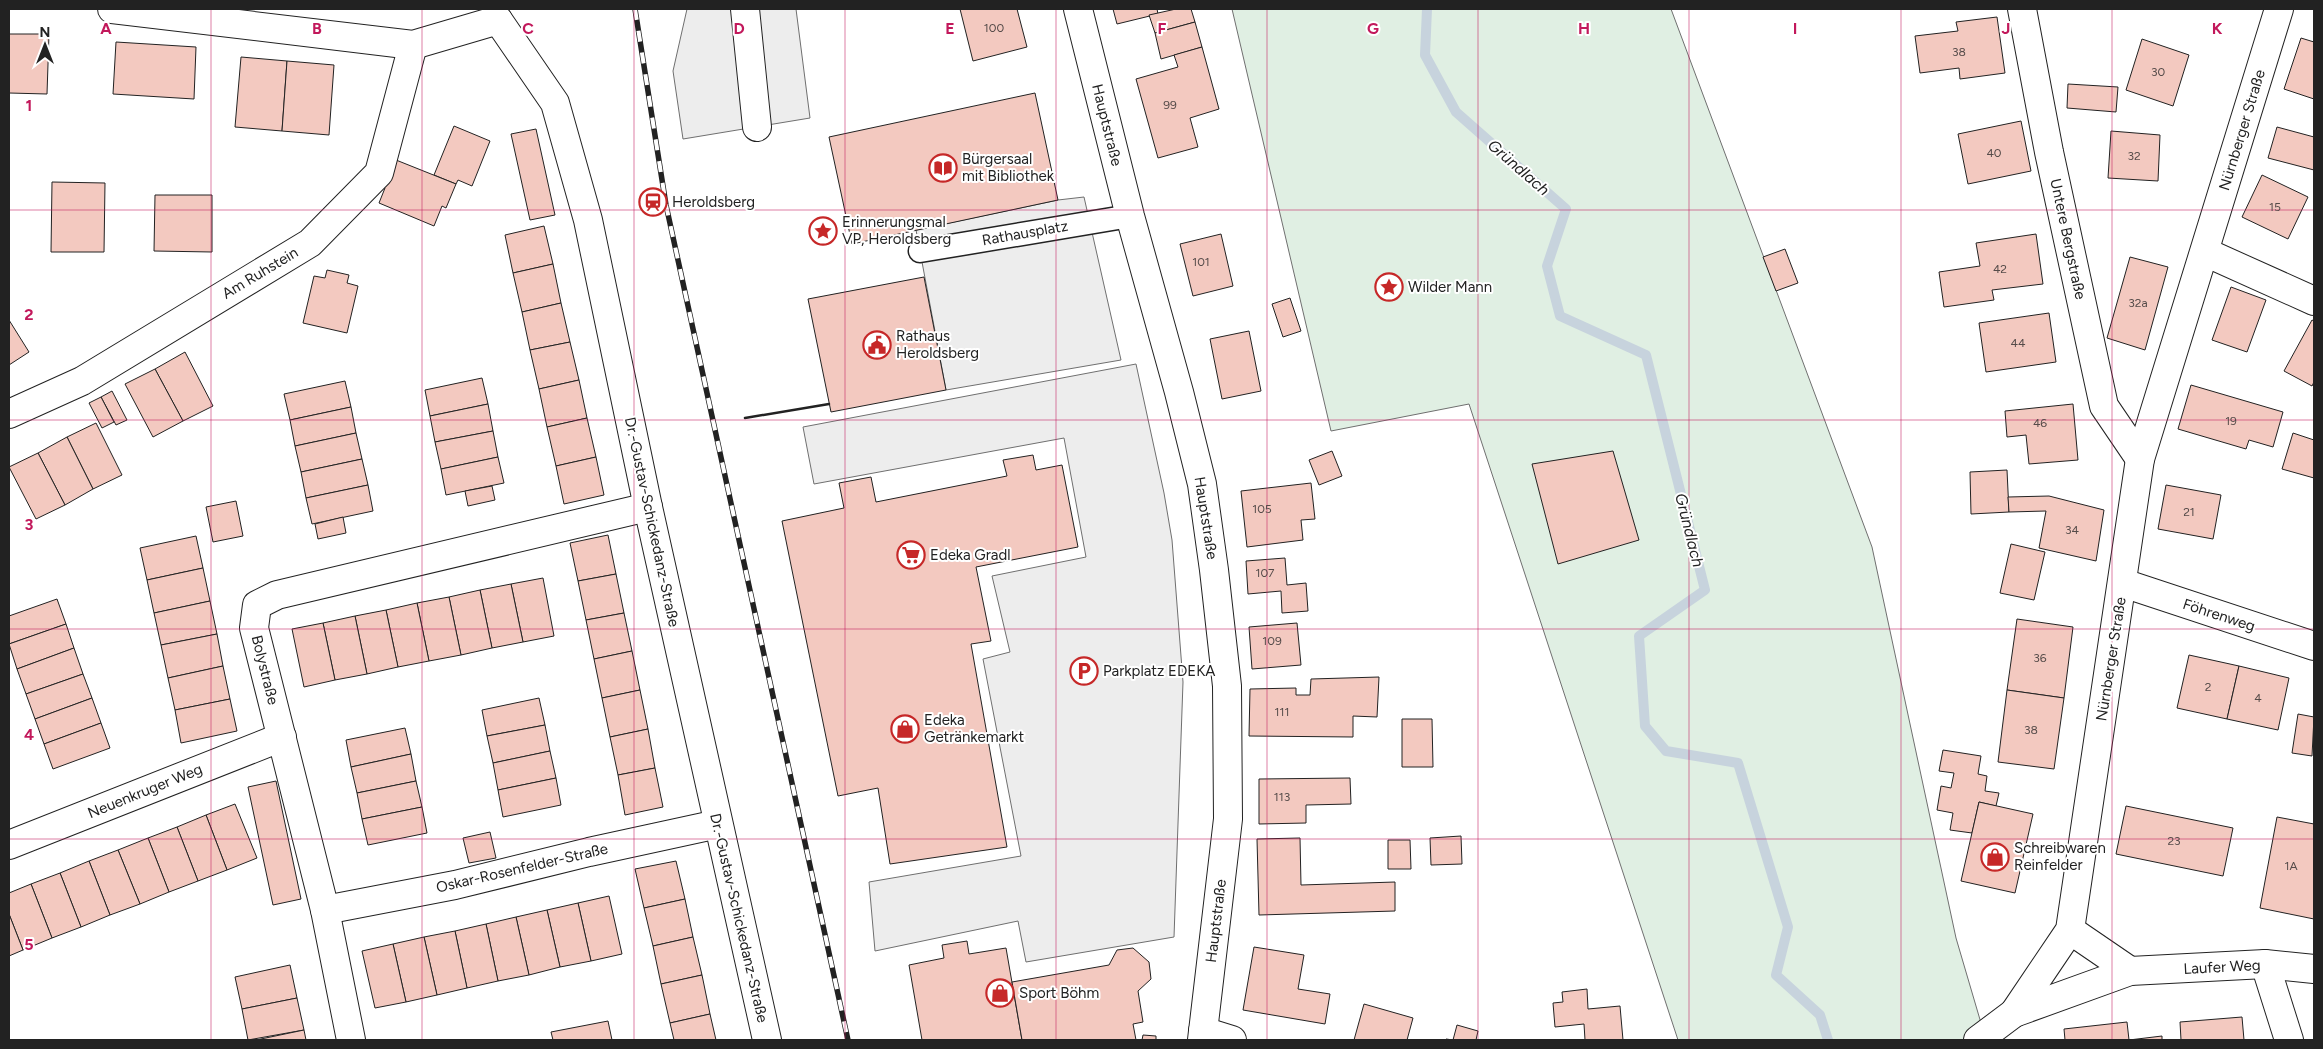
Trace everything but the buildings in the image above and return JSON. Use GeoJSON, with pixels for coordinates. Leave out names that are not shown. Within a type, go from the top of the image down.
{"type":"FeatureCollection","features":[{"type":"Feature","properties":{"kind":"street"},"geometry":{"type":"LineString","coordinates":[[112,9],[413,45],[499,15]]}},
{"type":"Feature","properties":{"kind":"street"},"geometry":{"type":"LineString","coordinates":[[745,9],[757,127]]}},
{"type":"Feature","properties":{"kind":"street","name":"Hauptstraße"},"geometry":{"type":"LineString","coordinates":[[1078,9],[1130,216],[1179,392],[1202,484],[1227,686],[1228,819],[1202,1036]]}},
{"type":"Feature","properties":{"kind":"street","name":"Untere Bergstraße"},"geometry":{"type":"LineString","coordinates":[[2022,9],[2051,161],[2104,406],[2140,459]]}},
{"type":"Feature","properties":{"kind":"street","name":"Nürnberger Straße"},"geometry":{"type":"LineString","coordinates":[[1978,1040],[2014,1013],[2070,930],[2123,584],[2140,459],[2279,9]]}},
{"type":"Feature","properties":{"kind":"street","name":"Dr.-Gustav-Schickedanz-Straße"},"geometry":{"type":"LineString","coordinates":[[499,15],[555,103],[588,220],[648,507],[767,1040]]}},
{"type":"Feature","properties":{"kind":"street","name":"Am Ruhstein"},"geometry":{"type":"LineString","coordinates":[[9,414],[82,382],[310,243],[379,173],[413,45]]}},
{"type":"Feature","properties":{"kind":"street","name":"Rathausplatz"},"geometry":{"type":"LineString","coordinates":[[920,251],[1130,216]]}},
{"type":"Feature","properties":{"kind":"street"},"geometry":{"type":"LineString","coordinates":[[2205,252],[2314,301]]}},
{"type":"Feature","properties":{"kind":"street","name":"Bolystraße"},"geometry":{"type":"LineString","coordinates":[[351,1040],[325,910],[254,628],[257,605],[277,595],[648,507]]}},
{"type":"Feature","properties":{"kind":"street","name":"Föhrenweg"},"geometry":{"type":"LineString","coordinates":[[2123,584],[2314,646]]}},
{"type":"Feature","properties":{"kind":"street","name":"Neuenkruger Weg"},"geometry":{"type":"LineString","coordinates":[[9,845],[282,737]]}},
{"type":"Feature","properties":{"kind":"street","name":"Oskar-Rosenfelder-Straße"},"geometry":{"type":"LineString","coordinates":[[325,910],[455,885],[589,852],[718,824]]}},
{"type":"Feature","properties":{"kind":"street"},"geometry":{"type":"LineString","coordinates":[[2070,930],[2130,971]]}},
{"type":"Feature","properties":{"kind":"street"},"geometry":{"type":"LineString","coordinates":[[2265,964],[2289,1040]]}},
{"type":"Feature","properties":{"kind":"street","name":"Laufer Weg"},"geometry":{"type":"LineString","coordinates":[[2014,1013],[2130,971],[2265,964],[2314,969]]}},
{"type":"Feature","properties":{"kind":"street"},"geometry":{"type":"LineString","coordinates":[[1202,1036],[1232,1040]]}},
{"type":"Feature","properties":{"kind":"green space"},"geometry":{"type":"Polygon","coordinates":[[[1232,9],[1671,9],[1872,547],[1956,938],[1986,1040],[1678,1040],[1469,404],[1331,431],[1232,9]]]}},
{"type":"Feature","properties":{"kind":"shaded area"},"geometry":{"type":"Polygon","coordinates":[[[687,9],[796,9],[810,118],[683,139],[673,71],[687,9]]]}},
{"type":"Feature","properties":{"kind":"shaded area"},"geometry":{"type":"Polygon","coordinates":[[[1084,197],[1121,360],[946,390],[916,230],[1058,200],[1084,197]]]}},
{"type":"Feature","properties":{"kind":"shaded area","name":"Parkplatz EDEKA"},"geometry":{"type":"Polygon","coordinates":[[[1136,364],[1164,493],[1172,540],[1183,682],[1174,937],[1026,962],[1018,921],[875,951],[869,882],[1021,856],[983,659],[1010,652],[992,576],[1086,557],[1064,438],[814,484],[803,427],[1136,364]]]}},
{"type":"Feature","properties":{"kind":"waterway","name":"Gründlach"},"geometry":{"type":"LineString","coordinates":[[1427,9],[1425,55],[1456,112],[1566,209],[1547,266],[1560,316],[1646,355],[1705,590],[1639,636],[1645,726],[1666,751],[1738,763],[1788,927],[1776,975],[1820,1015],[1828,1040]]}},
{"type":"Feature","properties":{"kind":"railway"},"geometry":{"type":"LineString","coordinates":[[635,9],[666,205],[848,1040]]}},
{"type":"Feature","properties":{"kind":"wall"},"geometry":{"type":"LineString","coordinates":[[745,418],[829,404]]}},
{"type":"Feature","properties":{"kind":"place","name":"Bürgersaal mit Bibliothek"},"geometry":{"type":"Point","coordinates":[943,168]}},
{"type":"Feature","properties":{"kind":"place","name":"Heroldsberg"},"geometry":{"type":"Point","coordinates":[653,202]}},
{"type":"Feature","properties":{"kind":"place","name":"Erinnerungsmal VP, Heroldsberg"},"geometry":{"type":"Point","coordinates":[823,231]}},
{"type":"Feature","properties":{"kind":"place","name":"Wilder Mann"},"geometry":{"type":"Point","coordinates":[1389,287]}},
{"type":"Feature","properties":{"kind":"place","name":"Rathaus Heroldsberg"},"geometry":{"type":"Point","coordinates":[877,345]}},
{"type":"Feature","properties":{"kind":"place","name":"Edeka Gradl"},"geometry":{"type":"Point","coordinates":[911,555]}},
{"type":"Feature","properties":{"kind":"place","name":"Parkplatz EDEKA"},"geometry":{"type":"Point","coordinates":[1084,671]}},
{"type":"Feature","properties":{"kind":"place","name":"Edeka Getränkemarkt"},"geometry":{"type":"Point","coordinates":[905,729]}},
{"type":"Feature","properties":{"kind":"place","name":"Schreibwaren Reinfelder"},"geometry":{"type":"Point","coordinates":[1995,857]}},
{"type":"Feature","properties":{"kind":"place","name":"Sport Böhm"},"geometry":{"type":"Point","coordinates":[1000,993]}}]}
